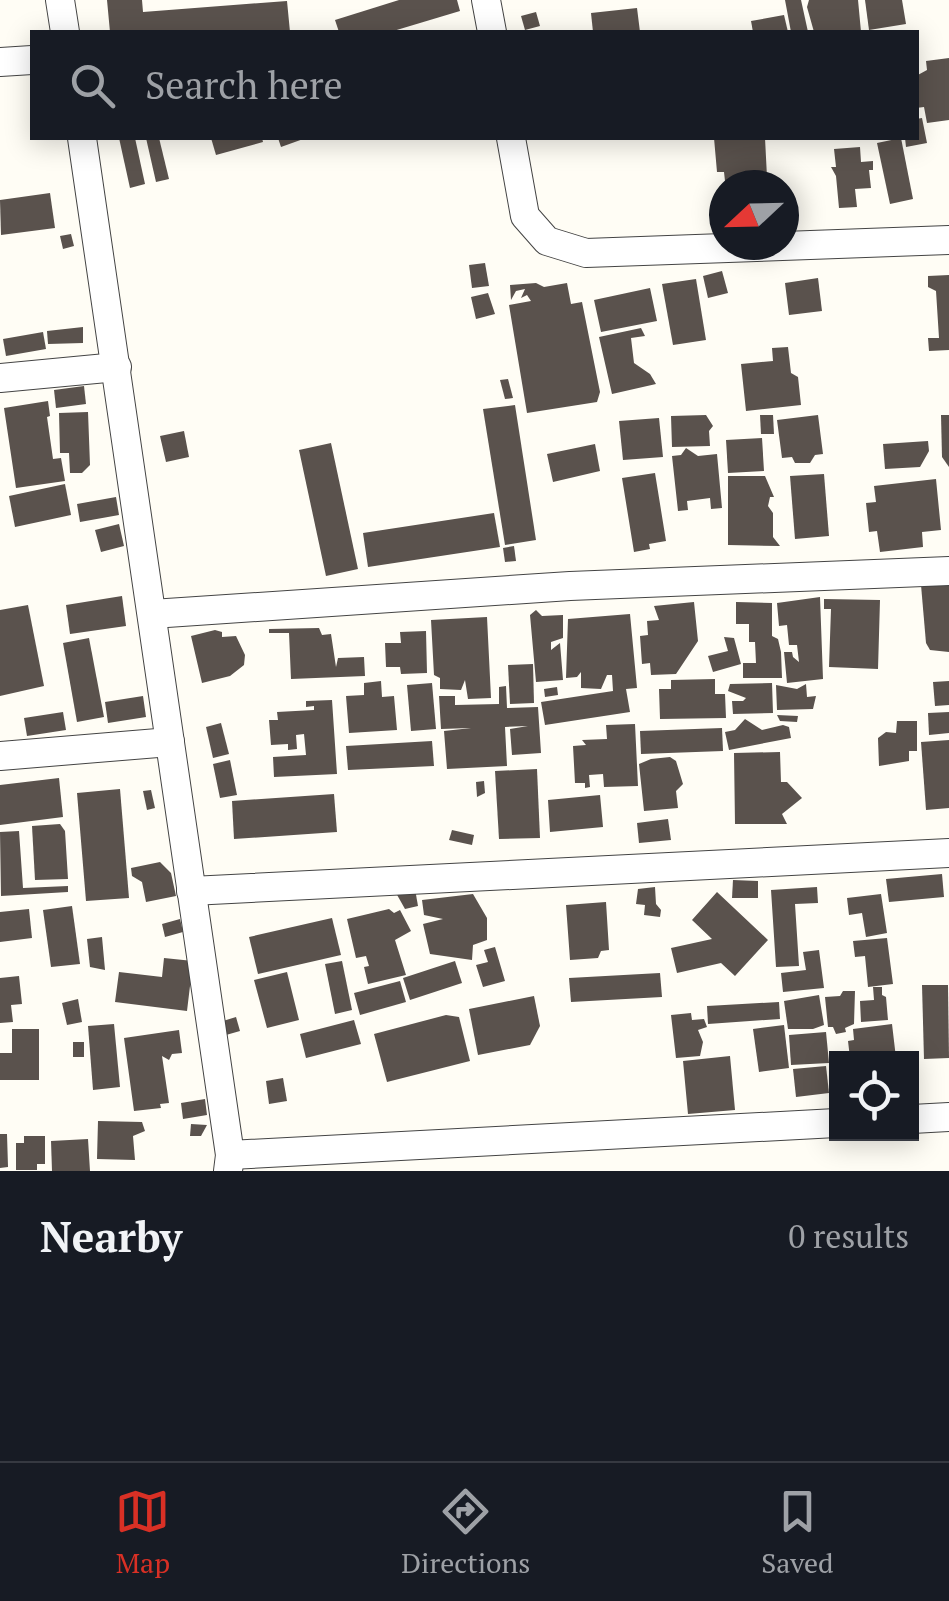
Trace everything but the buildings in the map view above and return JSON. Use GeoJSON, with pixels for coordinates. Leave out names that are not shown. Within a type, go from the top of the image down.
{"type":"FeatureCollection","features":[{"type":"Feature","properties":{"kind":"street"},"geometry":{"type":"LineString","coordinates":[[60,0],[65,30]]}},
{"type":"Feature","properties":{"kind":"street"},"geometry":{"type":"LineString","coordinates":[[486,0],[492,30]]}},
{"type":"Feature","properties":{"kind":"street"},"geometry":{"type":"LineString","coordinates":[[0,62],[30,60]]}},
{"type":"Feature","properties":{"kind":"street"},"geometry":{"type":"LineString","coordinates":[[82,140],[229,1163],[829,1123]]}},
{"type":"Feature","properties":{"kind":"street"},"geometry":{"type":"LineString","coordinates":[[510,140],[524,216],[547,240],[586,253],[949,240]]}},
{"type":"Feature","properties":{"kind":"street"},"geometry":{"type":"LineString","coordinates":[[0,378],[117,367]]}},
{"type":"Feature","properties":{"kind":"street"},"geometry":{"type":"LineString","coordinates":[[152,614],[570,586],[949,571]]}},
{"type":"Feature","properties":{"kind":"street"},"geometry":{"type":"LineString","coordinates":[[0,756],[170,742]]}},
{"type":"Feature","properties":{"kind":"street"},"geometry":{"type":"LineString","coordinates":[[191,890],[949,853]]}},
{"type":"Feature","properties":{"kind":"street"},"geometry":{"type":"LineString","coordinates":[[919,1119],[949,1117]]}}]}
